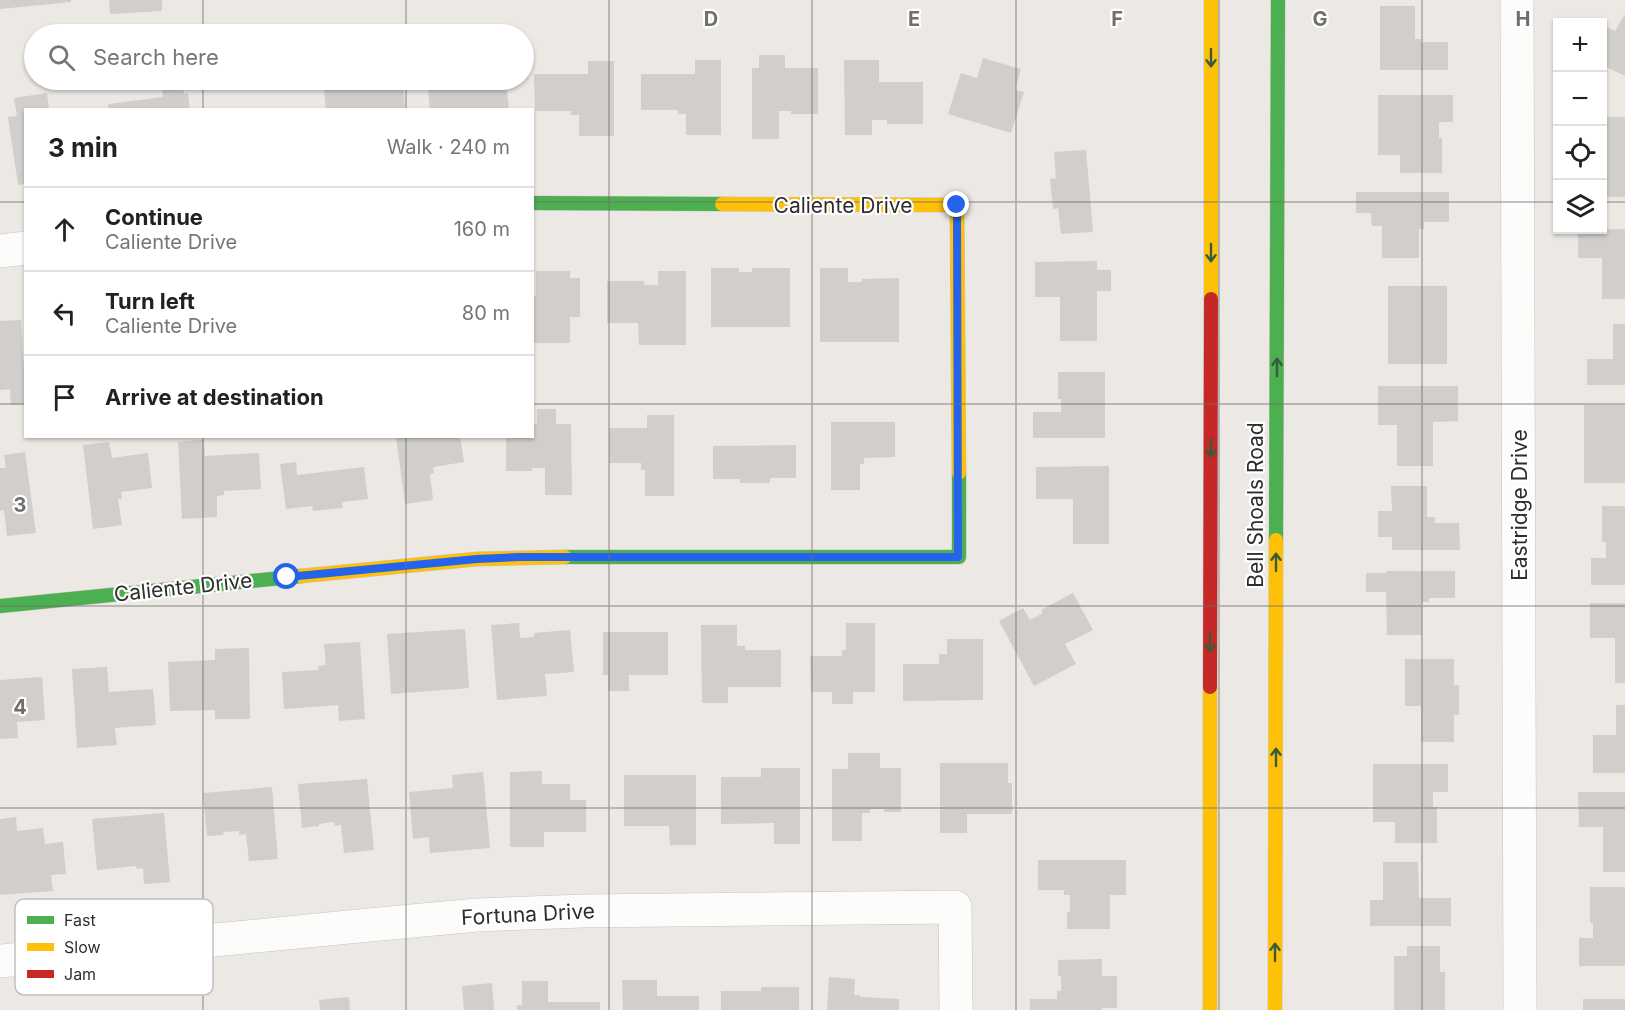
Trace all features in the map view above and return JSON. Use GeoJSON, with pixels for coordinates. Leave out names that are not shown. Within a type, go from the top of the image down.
{"type":"FeatureCollection","features":[{"type":"Feature","properties":{"kind":"main road"},"geometry":{"type":"LineString","coordinates":[[1210,1010],[1211,0]]}},
{"type":"Feature","properties":{"kind":"main road","name":"Bell Shoals Road"},"geometry":{"type":"LineString","coordinates":[[1275,1010],[1278,0]]}},
{"type":"Feature","properties":{"kind":"main road","name":"Caliente Drive"},"geometry":{"type":"LineString","coordinates":[[0,606],[477,559],[520,557],[958,557],[957,205],[534,203]]}},
{"type":"Feature","properties":{"kind":"street","name":"Eastridge Drive"},"geometry":{"type":"LineString","coordinates":[[1517,0],[1520,1010]]}},
{"type":"Feature","properties":{"kind":"street"},"geometry":{"type":"LineString","coordinates":[[0,251],[24,248]]}},
{"type":"Feature","properties":{"kind":"street","name":"Fortuna Drive"},"geometry":{"type":"LineString","coordinates":[[213,940],[477,915],[583,911],[955,907],[956,1010]]}},
{"type":"Feature","properties":{"kind":"street","name":"Fortuna Drive"},"geometry":{"type":"LineString","coordinates":[[0,961],[15,960]]}},
{"type":"Feature","properties":{"kind":"building"},"geometry":{"type":"Polygon","coordinates":[[[0,0],[71,0],[71,2],[0,9],[0,0]]]}},
{"type":"Feature","properties":{"kind":"building"},"geometry":{"type":"Polygon","coordinates":[[[109,0],[162,0],[162,11],[110,14],[109,0]]]}},
{"type":"Feature","properties":{"kind":"building"},"geometry":{"type":"Polygon","coordinates":[[[1380,6],[1415,6],[1415,39],[1421,39],[1421,42],[1448,42],[1448,70],[1380,70],[1380,6]]]}},
{"type":"Feature","properties":{"kind":"building"},"geometry":{"type":"Polygon","coordinates":[[[1625,14],[1625,76],[1607,67],[1607,27],[1615,31],[1625,14]]]}},
{"type":"Feature","properties":{"kind":"building"},"geometry":{"type":"Polygon","coordinates":[[[759,55],[785,55],[785,68],[818,68],[818,114],[791,114],[791,111],[779,111],[779,139],[752,139],[752,68],[759,68],[759,55]]]}},
{"type":"Feature","properties":{"kind":"building"},"geometry":{"type":"Polygon","coordinates":[[[983,58],[1021,69],[1015,90],[1024,92],[1011,133],[948,114],[961,73],[977,78],[983,58]]]}},
{"type":"Feature","properties":{"kind":"building"},"geometry":{"type":"Polygon","coordinates":[[[695,60],[721,60],[721,135],[686,135],[686,114],[678,114],[678,110],[641,110],[641,74],[695,74],[695,60]]]}},
{"type":"Feature","properties":{"kind":"building"},"geometry":{"type":"Polygon","coordinates":[[[844,60],[879,60],[879,82],[923,82],[923,124],[887,124],[887,120],[872,120],[872,135],[845,135],[844,60]]]}},
{"type":"Feature","properties":{"kind":"building"},"geometry":{"type":"Polygon","coordinates":[[[588,61],[614,61],[614,136],[579,136],[579,115],[571,115],[571,111],[535,111],[534,74],[588,74],[588,61]]]}},
{"type":"Feature","properties":{"kind":"building"},"geometry":{"type":"Polygon","coordinates":[[[162,90],[183,90],[184,94],[188,93],[190,108],[109,108],[108,104],[163,97],[162,90]]]}},
{"type":"Feature","properties":{"kind":"building"},"geometry":{"type":"Polygon","coordinates":[[[324,90],[404,90],[405,108],[326,108],[324,90]]]}},
{"type":"Feature","properties":{"kind":"building"},"geometry":{"type":"Polygon","coordinates":[[[428,90],[507,90],[509,108],[430,108],[428,90]]]}},
{"type":"Feature","properties":{"kind":"building"},"geometry":{"type":"Polygon","coordinates":[[[47,93],[49,108],[24,108],[24,184],[18,185],[8,117],[17,116],[14,98],[47,93]]]}},
{"type":"Feature","properties":{"kind":"building"},"geometry":{"type":"Polygon","coordinates":[[[1378,95],[1453,95],[1453,122],[1439,122],[1439,138],[1442,138],[1442,173],[1400,173],[1400,155],[1378,155],[1378,95]]]}},
{"type":"Feature","properties":{"kind":"building"},"geometry":{"type":"Polygon","coordinates":[[[1607,117],[1625,117],[1625,197],[1607,197],[1607,117]]]}},
{"type":"Feature","properties":{"kind":"building"},"geometry":{"type":"Polygon","coordinates":[[[1086,150],[1093,232],[1061,234],[1058,208],[1053,209],[1050,179],[1056,178],[1054,152],[1086,150]]]}},
{"type":"Feature","properties":{"kind":"building"},"geometry":{"type":"Polygon","coordinates":[[[1356,192],[1449,192],[1449,222],[1424,222],[1424,229],[1419,229],[1419,258],[1382,258],[1382,226],[1372,226],[1371,213],[1356,213],[1356,192]]]}},
{"type":"Feature","properties":{"kind":"building"},"geometry":{"type":"Polygon","coordinates":[[[1607,229],[1625,229],[1625,299],[1602,299],[1602,258],[1578,258],[1578,234],[1607,234],[1607,229]]]}},
{"type":"Feature","properties":{"kind":"building"},"geometry":{"type":"Polygon","coordinates":[[[1097,261],[1097,270],[1111,270],[1111,291],[1097,291],[1097,341],[1060,341],[1060,297],[1035,297],[1035,262],[1097,261]]]}},
{"type":"Feature","properties":{"kind":"building"},"geometry":{"type":"Polygon","coordinates":[[[711,268],[739,268],[739,272],[752,272],[752,268],[790,268],[790,327],[711,327],[711,268]]]}},
{"type":"Feature","properties":{"kind":"building"},"geometry":{"type":"Polygon","coordinates":[[[820,268],[848,268],[848,282],[862,282],[862,279],[899,278],[899,342],[820,342],[820,268]]]}},
{"type":"Feature","properties":{"kind":"building"},"geometry":{"type":"Polygon","coordinates":[[[536,271],[570,271],[570,278],[580,278],[580,317],[570,317],[570,343],[534,343],[534,296],[536,296],[536,271]]]}},
{"type":"Feature","properties":{"kind":"building"},"geometry":{"type":"Polygon","coordinates":[[[658,271],[686,271],[686,345],[639,345],[638,323],[607,323],[607,281],[644,281],[644,285],[658,285],[658,271]]]}},
{"type":"Feature","properties":{"kind":"building"},"geometry":{"type":"Polygon","coordinates":[[[1388,286],[1447,286],[1447,364],[1388,364],[1388,286]]]}},
{"type":"Feature","properties":{"kind":"building"},"geometry":{"type":"Polygon","coordinates":[[[21,320],[24,404],[11,405],[10,389],[0,390],[0,321],[21,320]]]}},
{"type":"Feature","properties":{"kind":"building"},"geometry":{"type":"Polygon","coordinates":[[[1613,324],[1625,324],[1625,385],[1587,385],[1587,359],[1613,359],[1613,324]]]}},
{"type":"Feature","properties":{"kind":"building"},"geometry":{"type":"Polygon","coordinates":[[[1058,372],[1105,372],[1105,438],[1033,438],[1033,412],[1061,412],[1061,399],[1058,399],[1058,372]]]}},
{"type":"Feature","properties":{"kind":"building"},"geometry":{"type":"Polygon","coordinates":[[[1378,386],[1458,386],[1458,421],[1433,422],[1433,466],[1397,466],[1397,425],[1378,425],[1378,386]]]}},
{"type":"Feature","properties":{"kind":"building"},"geometry":{"type":"Polygon","coordinates":[[[1584,405],[1625,405],[1625,483],[1584,483],[1584,405]]]}},
{"type":"Feature","properties":{"kind":"building"},"geometry":{"type":"Polygon","coordinates":[[[537,409],[556,409],[556,424],[571,424],[572,495],[545,495],[545,468],[532,468],[532,471],[506,471],[506,438],[534,438],[534,424],[537,424],[537,409]]]}},
{"type":"Feature","properties":{"kind":"building"},"geometry":{"type":"Polygon","coordinates":[[[647,415],[674,415],[674,496],[645,496],[645,470],[641,470],[641,463],[609,463],[609,428],[647,428],[647,415]]]}},
{"type":"Feature","properties":{"kind":"building"},"geometry":{"type":"Polygon","coordinates":[[[831,422],[895,422],[895,457],[864,458],[864,464],[860,464],[860,490],[831,490],[831,422]]]}},
{"type":"Feature","properties":{"kind":"building"},"geometry":{"type":"Polygon","coordinates":[[[396,438],[460,438],[464,462],[433,467],[434,473],[430,474],[433,500],[405,504],[396,438]]]}},
{"type":"Feature","properties":{"kind":"building"},"geometry":{"type":"Polygon","coordinates":[[[204,440],[205,456],[259,453],[261,489],[224,491],[224,495],[217,496],[217,517],[182,519],[178,442],[204,440]]]}},
{"type":"Feature","properties":{"kind":"building"},"geometry":{"type":"Polygon","coordinates":[[[109,442],[112,458],[148,453],[152,488],[121,492],[122,499],[118,499],[122,525],[93,529],[83,445],[109,442]]]}},
{"type":"Feature","properties":{"kind":"building"},"geometry":{"type":"Polygon","coordinates":[[[796,445],[796,478],[770,478],[770,483],[740,483],[740,479],[713,479],[713,446],[796,445]]]}},
{"type":"Feature","properties":{"kind":"building"},"geometry":{"type":"Polygon","coordinates":[[[25,452],[36,533],[7,536],[4,510],[0,511],[0,468],[6,468],[4,455],[25,452]]]}},
{"type":"Feature","properties":{"kind":"building"},"geometry":{"type":"Polygon","coordinates":[[[296,462],[297,475],[364,467],[368,499],[342,502],[343,508],[313,511],[312,506],[286,509],[280,464],[296,462]]]}},
{"type":"Feature","properties":{"kind":"building"},"geometry":{"type":"Polygon","coordinates":[[[1109,466],[1109,544],[1073,544],[1073,499],[1036,499],[1036,467],[1109,466]]]}},
{"type":"Feature","properties":{"kind":"building"},"geometry":{"type":"Polygon","coordinates":[[[1391,486],[1427,486],[1427,517],[1435,517],[1435,523],[1459,523],[1460,550],[1392,550],[1392,537],[1378,537],[1378,511],[1392,511],[1391,486]]]}},
{"type":"Feature","properties":{"kind":"building"},"geometry":{"type":"Polygon","coordinates":[[[1602,506],[1625,506],[1625,585],[1591,585],[1591,558],[1606,558],[1606,542],[1602,542],[1602,506]]]}},
{"type":"Feature","properties":{"kind":"building"},"geometry":{"type":"Polygon","coordinates":[[[1386,571],[1455,571],[1455,598],[1429,598],[1429,602],[1422,602],[1422,635],[1387,635],[1386,592],[1366,592],[1366,573],[1386,573],[1386,571]]]}},
{"type":"Feature","properties":{"kind":"building"},"geometry":{"type":"Polygon","coordinates":[[[1073,593],[1093,630],[1065,644],[1076,664],[1034,686],[999,621],[1023,608],[1030,620],[1043,613],[1041,610],[1073,593]]]}},
{"type":"Feature","properties":{"kind":"building"},"geometry":{"type":"Polygon","coordinates":[[[1590,603],[1625,603],[1625,683],[1615,683],[1615,638],[1590,638],[1590,603]]]}},
{"type":"Feature","properties":{"kind":"building"},"geometry":{"type":"Polygon","coordinates":[[[519,623],[520,638],[534,637],[534,633],[570,630],[574,672],[545,674],[547,696],[497,700],[491,625],[519,623]]]}},
{"type":"Feature","properties":{"kind":"building"},"geometry":{"type":"Polygon","coordinates":[[[846,623],[875,623],[875,692],[853,692],[853,704],[832,704],[832,692],[811,692],[810,656],[842,656],[842,650],[846,650],[846,623]]]}},
{"type":"Feature","properties":{"kind":"building"},"geometry":{"type":"Polygon","coordinates":[[[701,625],[737,625],[737,646],[745,646],[745,650],[781,650],[781,687],[728,687],[728,703],[702,703],[701,625]]]}},
{"type":"Feature","properties":{"kind":"building"},"geometry":{"type":"Polygon","coordinates":[[[465,629],[469,688],[391,694],[387,634],[465,629]]]}},
{"type":"Feature","properties":{"kind":"building"},"geometry":{"type":"Polygon","coordinates":[[[603,632],[668,632],[668,675],[629,675],[629,691],[608,691],[608,675],[603,675],[603,632]]]}},
{"type":"Feature","properties":{"kind":"building"},"geometry":{"type":"Polygon","coordinates":[[[947,639],[983,639],[983,700],[903,701],[903,664],[939,664],[939,654],[947,654],[947,639]]]}},
{"type":"Feature","properties":{"kind":"building"},"geometry":{"type":"Polygon","coordinates":[[[360,642],[365,719],[339,721],[338,705],[284,709],[282,672],[318,670],[318,666],[326,665],[324,644],[360,642]]]}},
{"type":"Feature","properties":{"kind":"building"},"geometry":{"type":"Polygon","coordinates":[[[249,648],[250,719],[215,719],[215,710],[170,711],[168,662],[215,660],[215,649],[249,648]]]}},
{"type":"Feature","properties":{"kind":"building"},"geometry":{"type":"Polygon","coordinates":[[[1405,659],[1454,659],[1454,685],[1459,685],[1459,715],[1454,715],[1454,742],[1421,742],[1421,706],[1405,706],[1405,659]]]}},
{"type":"Feature","properties":{"kind":"building"},"geometry":{"type":"Polygon","coordinates":[[[107,667],[109,692],[153,689],[156,725],[115,728],[117,745],[77,748],[72,669],[107,667]]]}},
{"type":"Feature","properties":{"kind":"building"},"geometry":{"type":"Polygon","coordinates":[[[42,677],[45,720],[17,722],[18,738],[0,739],[0,680],[42,677]]]}},
{"type":"Feature","properties":{"kind":"building"},"geometry":{"type":"Polygon","coordinates":[[[1616,705],[1625,705],[1625,773],[1593,773],[1593,735],[1616,735],[1616,705]]]}},
{"type":"Feature","properties":{"kind":"building"},"geometry":{"type":"Polygon","coordinates":[[[848,753],[880,753],[880,768],[901,768],[901,812],[870,809],[870,813],[862,813],[862,841],[832,841],[832,769],[848,769],[848,753]]]}},
{"type":"Feature","properties":{"kind":"building"},"geometry":{"type":"Polygon","coordinates":[[[940,763],[1008,763],[1008,783],[1012,783],[1012,814],[967,814],[967,833],[940,833],[940,763]]]}},
{"type":"Feature","properties":{"kind":"building"},"geometry":{"type":"Polygon","coordinates":[[[1373,764],[1448,764],[1448,792],[1433,792],[1433,807],[1437,807],[1437,843],[1395,843],[1395,822],[1373,822],[1373,764]]]}},
{"type":"Feature","properties":{"kind":"building"},"geometry":{"type":"Polygon","coordinates":[[[761,768],[800,768],[800,844],[774,844],[774,823],[721,824],[721,777],[761,777],[761,768]]]}},
{"type":"Feature","properties":{"kind":"building"},"geometry":{"type":"Polygon","coordinates":[[[542,771],[542,784],[570,784],[570,800],[586,800],[586,832],[544,832],[544,847],[510,847],[510,772],[542,771]]]}},
{"type":"Feature","properties":{"kind":"building"},"geometry":{"type":"Polygon","coordinates":[[[483,772],[490,848],[430,853],[429,837],[413,839],[409,792],[453,788],[452,775],[483,772]]]}},
{"type":"Feature","properties":{"kind":"building"},"geometry":{"type":"Polygon","coordinates":[[[624,775],[696,775],[696,845],[670,845],[669,826],[624,826],[624,775]]]}},
{"type":"Feature","properties":{"kind":"building"},"geometry":{"type":"Polygon","coordinates":[[[367,779],[374,850],[344,853],[341,825],[335,826],[334,822],[302,828],[298,784],[367,779]]]}},
{"type":"Feature","properties":{"kind":"building"},"geometry":{"type":"Polygon","coordinates":[[[272,787],[278,859],[249,861],[246,834],[239,835],[239,831],[207,836],[203,793],[272,787]]]}},
{"type":"Feature","properties":{"kind":"building"},"geometry":{"type":"Polygon","coordinates":[[[1578,792],[1625,792],[1625,872],[1603,872],[1603,827],[1579,827],[1578,792]]]}},
{"type":"Feature","properties":{"kind":"building"},"geometry":{"type":"Polygon","coordinates":[[[164,813],[170,882],[144,884],[143,868],[137,869],[136,866],[97,870],[92,819],[164,813]]]}},
{"type":"Feature","properties":{"kind":"building"},"geometry":{"type":"Polygon","coordinates":[[[16,817],[17,831],[43,828],[45,844],[63,842],[66,874],[51,875],[53,891],[0,895],[0,819],[16,817]]]}},
{"type":"Feature","properties":{"kind":"building"},"geometry":{"type":"Polygon","coordinates":[[[1038,860],[1126,860],[1126,895],[1110,895],[1110,929],[1067,929],[1070,895],[1064,895],[1064,890],[1038,890],[1038,860]]]}},
{"type":"Feature","properties":{"kind":"building"},"geometry":{"type":"Polygon","coordinates":[[[1383,862],[1418,862],[1419,898],[1451,898],[1451,926],[1370,926],[1370,900],[1383,900],[1383,862]]]}},
{"type":"Feature","properties":{"kind":"building"},"geometry":{"type":"Polygon","coordinates":[[[1590,887],[1625,887],[1625,966],[1579,966],[1579,938],[1593,938],[1593,923],[1590,923],[1590,887]]]}},
{"type":"Feature","properties":{"kind":"building"},"geometry":{"type":"Polygon","coordinates":[[[1407,946],[1440,946],[1440,972],[1445,972],[1445,1010],[1394,1010],[1394,956],[1407,956],[1407,946]]]}},
{"type":"Feature","properties":{"kind":"building"},"geometry":{"type":"Polygon","coordinates":[[[1102,959],[1102,976],[1117,976],[1117,1008],[1030,1010],[1030,999],[1057,999],[1057,991],[1061,991],[1058,960],[1102,959]]]}},
{"type":"Feature","properties":{"kind":"building"},"geometry":{"type":"Polygon","coordinates":[[[829,977],[855,979],[854,995],[860,995],[860,997],[899,999],[899,1010],[827,1010],[829,977]]]}},
{"type":"Feature","properties":{"kind":"building"},"geometry":{"type":"Polygon","coordinates":[[[622,980],[657,980],[657,996],[699,996],[699,1010],[623,1010],[622,980]]]}},
{"type":"Feature","properties":{"kind":"building"},"geometry":{"type":"Polygon","coordinates":[[[522,981],[548,981],[548,1002],[600,1002],[600,1010],[517,1010],[517,1005],[522,1005],[522,981]]]}},
{"type":"Feature","properties":{"kind":"building"},"geometry":{"type":"Polygon","coordinates":[[[492,983],[494,1010],[464,1010],[462,986],[492,983]]]}},
{"type":"Feature","properties":{"kind":"building"},"geometry":{"type":"Polygon","coordinates":[[[761,987],[799,987],[799,1010],[721,1010],[721,991],[761,991],[761,987]]]}},
{"type":"Feature","properties":{"kind":"building"},"geometry":{"type":"Polygon","coordinates":[[[349,997],[350,1010],[320,1010],[319,1000],[349,997]]]}},
{"type":"Feature","properties":{"kind":"building"},"geometry":{"type":"Polygon","coordinates":[[[1583,999],[1625,999],[1625,1010],[1583,1010],[1583,999]]]}},
{"type":"Feature","properties":{"kind":"traffic: fast"},"geometry":{"type":"LineString","coordinates":[[1276,540],[1278,0]]}},
{"type":"Feature","properties":{"kind":"traffic: fast"},"geometry":{"type":"LineString","coordinates":[[534,203],[722,204]]}},
{"type":"Feature","properties":{"kind":"traffic: fast"},"geometry":{"type":"LineString","coordinates":[[565,557],[959,557],[959,473]]}},
{"type":"Feature","properties":{"kind":"traffic: fast"},"geometry":{"type":"LineString","coordinates":[[0,606],[301,576]]}},
{"type":"Feature","properties":{"kind":"traffic: slow"},"geometry":{"type":"LineString","coordinates":[[1211,0],[1211,299]]}},
{"type":"Feature","properties":{"kind":"traffic: slow"},"geometry":{"type":"LineString","coordinates":[[722,204],[957,205],[959,473]]}},
{"type":"Feature","properties":{"kind":"traffic: slow"},"geometry":{"type":"LineString","coordinates":[[1275,1010],[1276,540]]}},
{"type":"Feature","properties":{"kind":"traffic: slow"},"geometry":{"type":"LineString","coordinates":[[301,576],[477,559],[565,557]]}},
{"type":"Feature","properties":{"kind":"traffic: slow"},"geometry":{"type":"LineString","coordinates":[[1210,687],[1210,1010]]}},
{"type":"Feature","properties":{"kind":"traffic: jam"},"geometry":{"type":"LineString","coordinates":[[1210,687],[1211,299]]}},
{"type":"Feature","properties":{"kind":"route"},"geometry":{"type":"LineString","coordinates":[[287,577],[520,557],[958,557],[957,205]]}}]}
